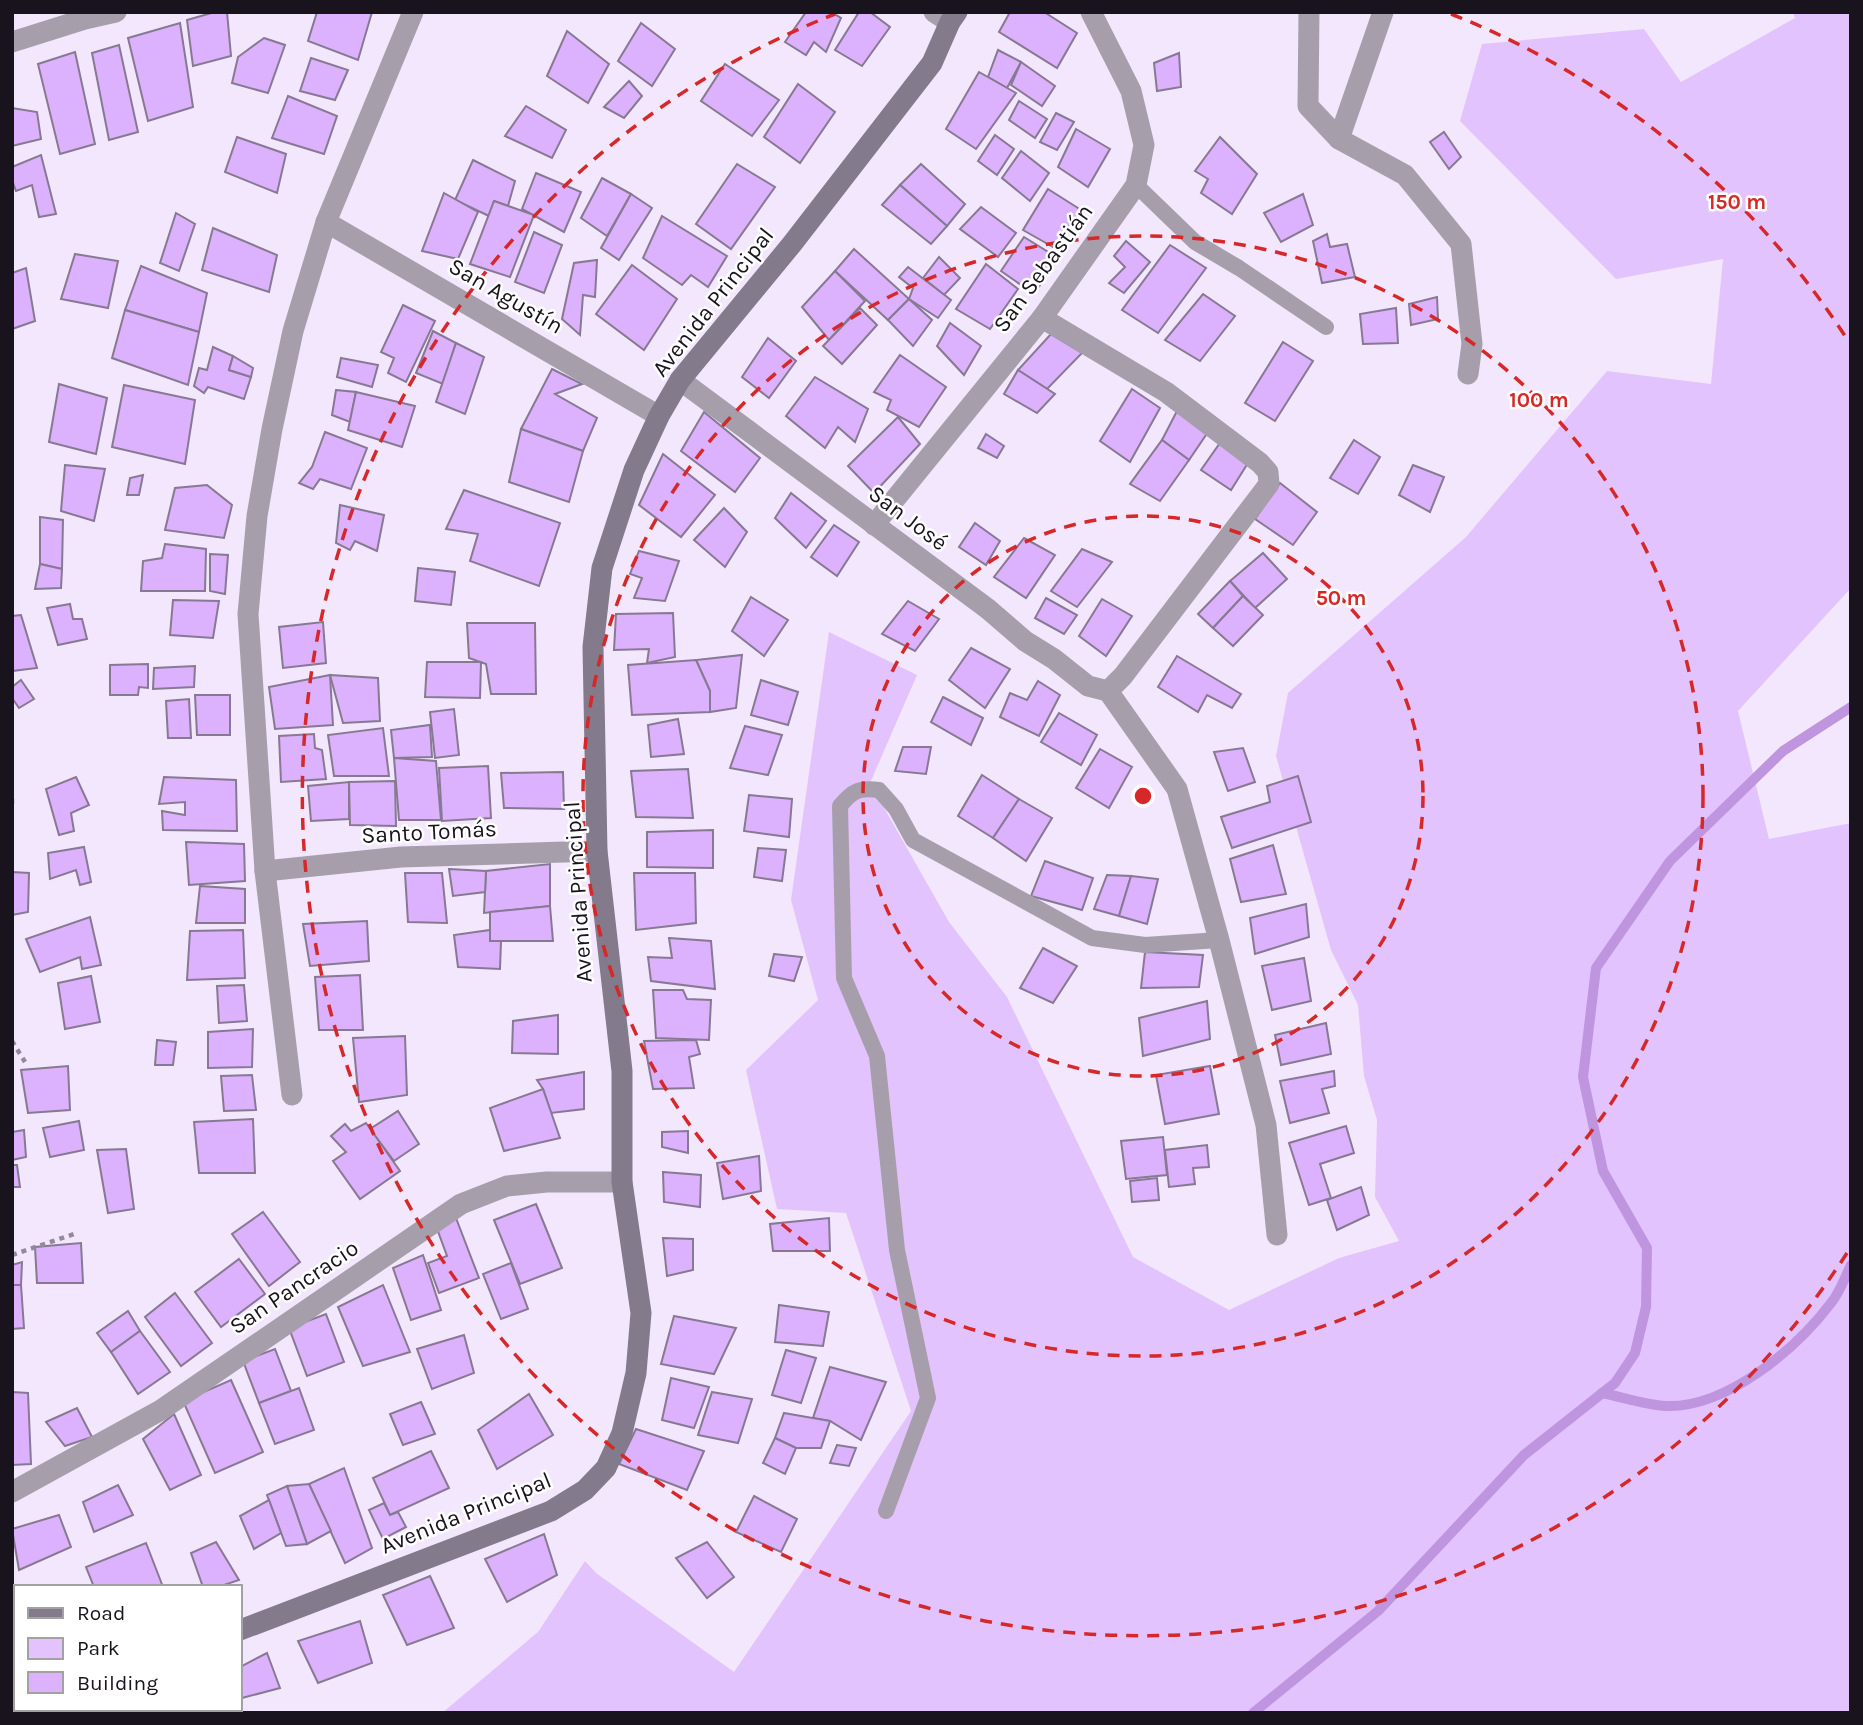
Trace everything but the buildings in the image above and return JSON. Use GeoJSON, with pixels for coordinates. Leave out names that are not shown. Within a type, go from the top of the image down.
{"type":"FeatureCollection","features":[{"type":"Feature","properties":{"kind":"street"},"geometry":{"type":"LineString","coordinates":[[12,41],[116,12]]}},
{"type":"Feature","properties":{"kind":"street"},"geometry":{"type":"LineString","coordinates":[[292,1095],[265,871],[248,614],[257,516],[293,331],[326,222],[413,12]]}},
{"type":"Feature","properties":{"kind":"street","name":"San Sebastián"},"geometry":{"type":"LineString","coordinates":[[874,525],[1042,318],[1136,185],[1144,145],[1131,91],[1091,12]]}},
{"type":"Feature","properties":{"kind":"street"},"geometry":{"type":"LineString","coordinates":[[1309,12],[1308,106],[1339,139],[1405,175],[1461,244],[1472,344],[1468,374]]}},
{"type":"Feature","properties":{"kind":"street"},"geometry":{"type":"LineString","coordinates":[[1339,139],[1382,12]]}},
{"type":"Feature","properties":{"kind":"street","name":"Avenida Principal"},"geometry":{"type":"LineString","coordinates":[[242,1629],[551,1511],[585,1490],[606,1468],[622,1433],[636,1373],[641,1313],[622,1182],[622,1071],[597,851],[593,647],[601,568],[634,470],[659,416],[680,380],[792,244],[932,63],[947,15]]}},
{"type":"Feature","properties":{"kind":"street","name":"San Agustín"},"geometry":{"type":"LineString","coordinates":[[326,222],[659,416]]}},
{"type":"Feature","properties":{"kind":"street"},"geometry":{"type":"LineString","coordinates":[[1042,318],[1166,391],[1268,472],[1269,484],[1123,676],[1108,691],[1177,789],[1266,1125],[1277,1235]]}},
{"type":"Feature","properties":{"kind":"street","name":"San José"},"geometry":{"type":"LineString","coordinates":[[680,380],[988,609],[1024,641],[1054,659],[1088,687],[1108,691]]}},
{"type":"Feature","properties":{"kind":"street","name":"Santo Tomás"},"geometry":{"type":"LineString","coordinates":[[265,871],[401,857],[597,851]]}},
{"type":"Feature","properties":{"kind":"street","name":"San Pancracio"},"geometry":{"type":"LineString","coordinates":[[12,1492],[161,1410],[461,1204],[507,1186],[547,1182],[622,1182]]}},
{"type":"Feature","properties":{"kind":"lane"},"geometry":{"type":"LineString","coordinates":[[1136,185],[1195,242],[1239,268],[1326,327]]}},
{"type":"Feature","properties":{"kind":"lane"},"geometry":{"type":"LineString","coordinates":[[886,1511],[928,1398],[897,1250],[877,1056],[844,978],[841,806],[850,794],[863,788],[879,790],[896,809],[913,840],[1092,938],[1144,945],[1219,940]]}},
{"type":"Feature","properties":{"kind":"path"},"geometry":{"type":"LineString","coordinates":[[12,799],[12,806]]}},
{"type":"Feature","properties":{"kind":"path"},"geometry":{"type":"LineString","coordinates":[[12,1041],[24,1062]]}},
{"type":"Feature","properties":{"kind":"path"},"geometry":{"type":"LineString","coordinates":[[12,1255],[77,1233]]}},
{"type":"Feature","properties":{"kind":"green space"},"geometry":{"type":"Polygon","coordinates":[[[1793,12],[1851,12],[1851,588],[1738,711],[1769,839],[1851,823],[1851,1713],[442,1713],[538,1632],[585,1561],[596,1573],[734,1672],[911,1411],[846,1213],[777,1209],[746,1070],[818,1000],[791,900],[829,632],[917,675],[870,783],[949,922],[1007,997],[1133,1257],[1229,1310],[1339,1258],[1399,1241],[1375,1197],[1377,1120],[1364,1076],[1358,1005],[1331,950],[1276,756],[1288,693],[1466,537],[1607,371],[1711,384],[1723,259],[1616,279],[1460,121],[1482,44],[1644,29],[1681,82],[1795,18],[1793,12]]]}},
{"type":"Feature","properties":{"kind":"waterway"},"geometry":{"type":"LineString","coordinates":[[1253,1713],[1378,1611],[1524,1455],[1615,1383],[1635,1353],[1646,1307],[1647,1248],[1603,1171],[1583,1077],[1596,968],[1670,861],[1783,751],[1851,707]]}},
{"type":"Feature","properties":{"kind":"waterway"},"geometry":{"type":"LineString","coordinates":[[1602,1393],[1666,1406],[1689,1404],[1736,1386],[1799,1339],[1831,1303],[1851,1265]]}}]}
